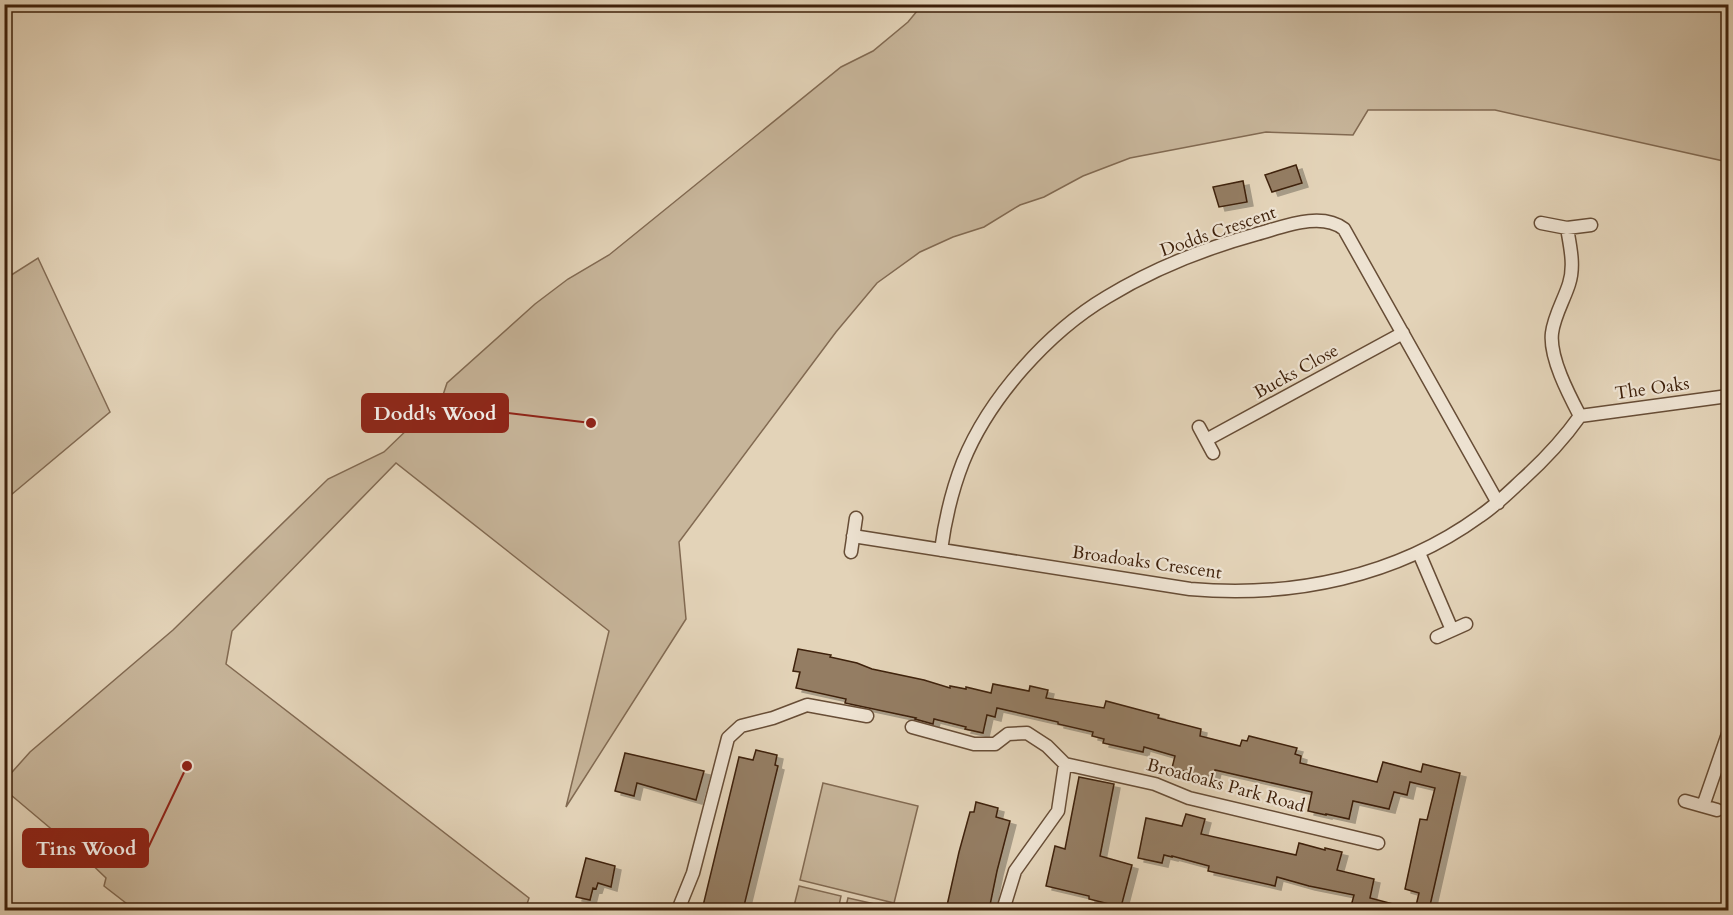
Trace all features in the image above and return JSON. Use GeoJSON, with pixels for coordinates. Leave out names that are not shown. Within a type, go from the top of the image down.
{"type":"FeatureCollection","features":[{"type":"Feature","properties":{"kind":"street","name":"Dodds Crescent"},"geometry":{"type":"LineString","coordinates":[[941,550],[950,505],[964,461],[998,401],[1039,351],[1065,327],[1105,298],[1146,276],[1239,239],[1312,220],[1330,221],[1344,229],[1498,502]]}},
{"type":"Feature","properties":{"kind":"street"},"geometry":{"type":"LineString","coordinates":[[1541,223],[1568,228],[1591,225]]}},
{"type":"Feature","properties":{"kind":"street"},"geometry":{"type":"LineString","coordinates":[[1568,228],[1572,264],[1570,281],[1554,323],[1552,342],[1564,384],[1580,416]]}},
{"type":"Feature","properties":{"kind":"street","name":"Bucks Close"},"geometry":{"type":"LineString","coordinates":[[1206,440],[1403,333]]}},
{"type":"Feature","properties":{"kind":"street","name":"The Oaks"},"geometry":{"type":"LineString","coordinates":[[1580,416],[1728,396]]}},
{"type":"Feature","properties":{"kind":"street","name":"Broadoaks Crescent"},"geometry":{"type":"LineString","coordinates":[[853,536],[1220,592],[1276,590],[1336,581],[1419,553],[1462,529],[1498,502],[1536,468],[1580,416]]}},
{"type":"Feature","properties":{"kind":"street"},"geometry":{"type":"LineString","coordinates":[[1199,427],[1213,453]]}},
{"type":"Feature","properties":{"kind":"street"},"geometry":{"type":"LineString","coordinates":[[851,552],[856,518]]}},
{"type":"Feature","properties":{"kind":"street"},"geometry":{"type":"LineString","coordinates":[[1419,553],[1452,630]]}},
{"type":"Feature","properties":{"kind":"street"},"geometry":{"type":"LineString","coordinates":[[1437,637],[1466,624]]}},
{"type":"Feature","properties":{"kind":"street"},"geometry":{"type":"LineString","coordinates":[[678,910],[693,873],[728,738],[741,726],[773,718],[807,705],[867,716]]}},
{"type":"Feature","properties":{"kind":"street"},"geometry":{"type":"LineString","coordinates":[[912,728],[974,744],[994,744],[1008,734],[1027,733],[1047,746],[1065,764],[1058,811],[1015,871],[1003,910]]}},
{"type":"Feature","properties":{"kind":"street"},"geometry":{"type":"LineString","coordinates":[[1703,806],[1728,734]]}},
{"type":"Feature","properties":{"kind":"street","name":"Broadoaks Park Road"},"geometry":{"type":"LineString","coordinates":[[1065,764],[1155,784],[1189,798],[1378,843]]}},
{"type":"Feature","properties":{"kind":"street"},"geometry":{"type":"LineString","coordinates":[[1685,801],[1717,810]]}},
{"type":"Feature","properties":{"kind":"shaded area"},"geometry":{"type":"Polygon","coordinates":[[[922,5],[1728,5],[1728,162],[1495,110],[1368,110],[1353,135],[1266,132],[1130,158],[1083,176],[1044,197],[1020,205],[984,227],[953,237],[920,252],[877,283],[836,332],[679,542],[686,619],[566,807],[609,631],[396,463],[232,631],[226,664],[529,898],[525,910],[135,910],[104,886],[106,878],[81,854],[5,790],[5,780],[30,752],[173,630],[328,479],[384,452],[443,395],[447,383],[535,304],[568,279],[609,255],[841,67],[873,51],[908,22],[922,5]]]}},
{"type":"Feature","properties":{"kind":"shaded area"},"geometry":{"type":"Polygon","coordinates":[[[38,258],[110,412],[5,500],[5,279],[38,258]]]}},
{"type":"Feature","properties":{"kind":"shaded area"},"geometry":{"type":"Polygon","coordinates":[[[823,783],[918,806],[894,903],[800,880],[823,783]]]}},
{"type":"Feature","properties":{"kind":"shaded area"},"geometry":{"type":"Polygon","coordinates":[[[799,886],[841,896],[838,910],[793,910],[799,886]]]}},
{"type":"Feature","properties":{"kind":"shaded area"},"geometry":{"type":"Polygon","coordinates":[[[848,898],[893,908],[893,910],[845,910],[848,898]]]}},
{"type":"Feature","properties":{"kind":"building"},"geometry":{"type":"Polygon","coordinates":[[[1296,165],[1302,183],[1272,192],[1265,175],[1296,165]]]}},
{"type":"Feature","properties":{"kind":"building"},"geometry":{"type":"Polygon","coordinates":[[[1243,181],[1247,202],[1219,207],[1213,187],[1243,181]]]}},
{"type":"Feature","properties":{"kind":"building"},"geometry":{"type":"Polygon","coordinates":[[[798,649],[831,655],[830,657],[872,669],[950,688],[950,686],[966,689],[966,687],[991,693],[993,684],[1029,691],[1030,686],[1048,690],[1046,698],[1104,708],[1106,701],[1201,729],[1200,736],[1240,746],[1242,740],[1247,741],[1249,736],[1297,748],[1295,754],[1301,756],[1300,763],[1377,782],[1383,762],[1421,772],[1423,764],[1460,773],[1429,910],[1415,910],[1419,893],[1405,889],[1420,819],[1427,820],[1435,788],[1410,782],[1407,795],[1394,792],[1389,809],[1353,801],[1349,819],[1326,815],[1308,811],[1312,792],[1215,770],[1211,785],[1193,780],[1194,774],[1172,768],[1175,756],[1144,747],[1143,752],[1103,743],[1104,739],[1092,736],[1093,732],[1058,724],[1058,722],[997,708],[995,717],[987,715],[983,733],[934,719],[933,724],[916,718],[845,703],[846,699],[796,688],[800,672],[793,671],[798,649]]]}},
{"type":"Feature","properties":{"kind":"building"},"geometry":{"type":"Polygon","coordinates":[[[756,750],[777,755],[775,765],[778,766],[743,910],[702,910],[739,757],[753,760],[756,750]]]}},
{"type":"Feature","properties":{"kind":"building"},"geometry":{"type":"Polygon","coordinates":[[[625,753],[704,771],[696,800],[637,783],[634,796],[615,791],[625,753]]]}},
{"type":"Feature","properties":{"kind":"building"},"geometry":{"type":"Polygon","coordinates":[[[1079,777],[1114,784],[1100,856],[1132,865],[1121,907],[1089,899],[1089,896],[1046,886],[1055,846],[1065,849],[1079,777]]]}},
{"type":"Feature","properties":{"kind":"building"},"geometry":{"type":"Polygon","coordinates":[[[976,802],[998,808],[996,817],[1010,821],[989,910],[946,910],[970,812],[974,812],[976,802]]]}},
{"type":"Feature","properties":{"kind":"building"},"geometry":{"type":"Polygon","coordinates":[[[1186,814],[1205,819],[1201,834],[1296,855],[1299,843],[1342,852],[1337,870],[1374,879],[1370,898],[1401,906],[1401,910],[1350,910],[1354,895],[1277,877],[1275,886],[1208,871],[1209,866],[1172,856],[1164,855],[1162,863],[1138,858],[1146,818],[1182,826],[1186,814]]]}},
{"type":"Feature","properties":{"kind":"building"},"geometry":{"type":"Polygon","coordinates":[[[586,858],[615,866],[611,887],[598,883],[596,889],[593,888],[590,900],[576,897],[586,858]]]}},
{"type":"Feature","properties":{"kind":"place","name":"Dodd's Wood"},"geometry":{"type":"Point","coordinates":[591,423]}},
{"type":"Feature","properties":{"kind":"place","name":"Tins Wood"},"geometry":{"type":"Point","coordinates":[187,766]}}]}
